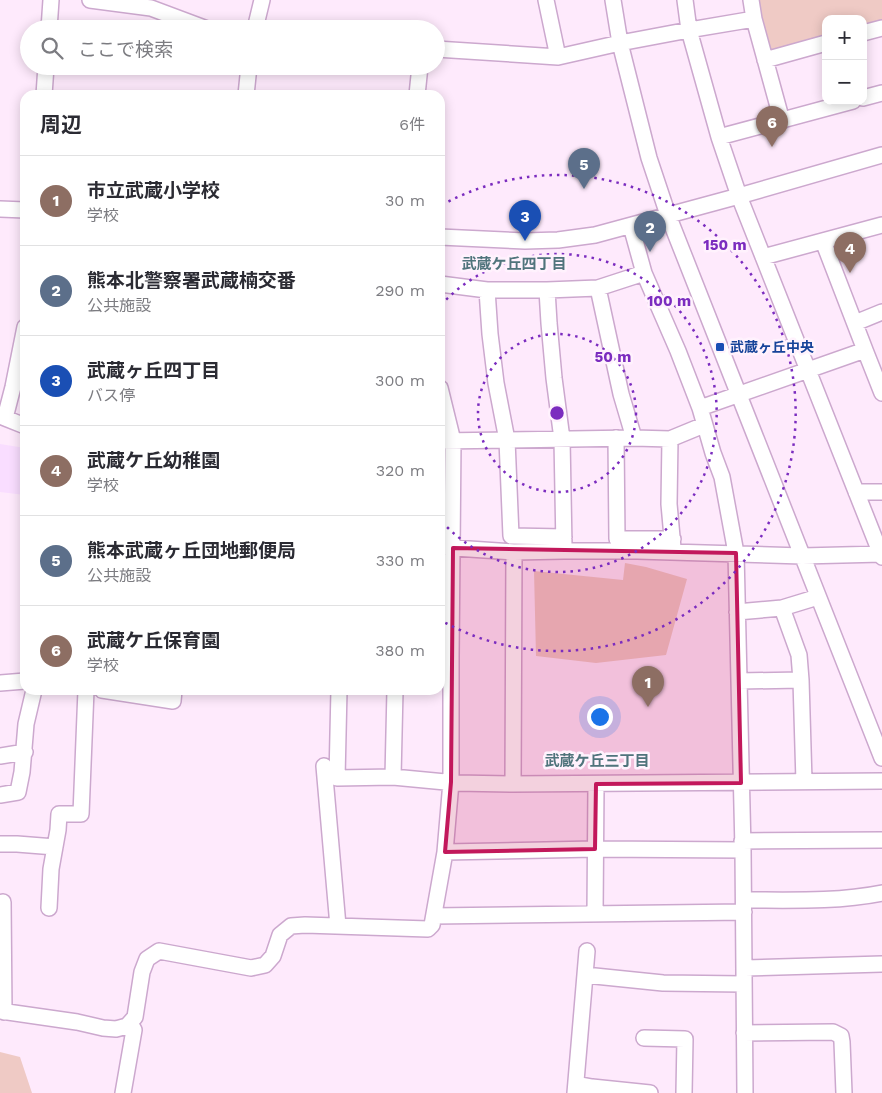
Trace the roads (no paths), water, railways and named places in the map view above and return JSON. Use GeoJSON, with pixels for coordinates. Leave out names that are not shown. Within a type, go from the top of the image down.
{"type":"FeatureCollection","features":[{"type":"Feature","properties":{"kind":"street"},"geometry":{"type":"LineString","coordinates":[[50,20],[51,0]]}},
{"type":"Feature","properties":{"kind":"street"},"geometry":{"type":"LineString","coordinates":[[90,0],[151,8],[183,20]]}},
{"type":"Feature","properties":{"kind":"street"},"geometry":{"type":"LineString","coordinates":[[257,20],[262,0]]}},
{"type":"Feature","properties":{"kind":"street"},"geometry":{"type":"LineString","coordinates":[[546,0],[558,57]]}},
{"type":"Feature","properties":{"kind":"street"},"geometry":{"type":"LineString","coordinates":[[613,0],[620,43],[649,158],[668,215],[882,758]]}},
{"type":"Feature","properties":{"kind":"street"},"geometry":{"type":"LineString","coordinates":[[616,438],[617,539],[736,553],[802,556],[882,555],[739,196],[719,137],[689,30],[685,0]]}},
{"type":"Feature","properties":{"kind":"street"},"geometry":{"type":"LineString","coordinates":[[751,0],[754,19],[782,121]]}},
{"type":"Feature","properties":{"kind":"street"},"geometry":{"type":"LineString","coordinates":[[445,50],[558,57],[620,43],[754,19]]}},
{"type":"Feature","properties":{"kind":"street"},"geometry":{"type":"LineString","coordinates":[[867,32],[882,28]]}},
{"type":"Feature","properties":{"kind":"street"},"geometry":{"type":"LineString","coordinates":[[765,60],[822,44]]}},
{"type":"Feature","properties":{"kind":"street"},"geometry":{"type":"LineString","coordinates":[[44,90],[45,75]]}},
{"type":"Feature","properties":{"kind":"street"},"geometry":{"type":"LineString","coordinates":[[247,90],[248,75]]}},
{"type":"Feature","properties":{"kind":"street"},"geometry":{"type":"LineString","coordinates":[[418,90],[419,75]]}},
{"type":"Feature","properties":{"kind":"street"},"geometry":{"type":"LineString","coordinates":[[867,97],[882,93]]}},
{"type":"Feature","properties":{"kind":"street"},"geometry":{"type":"LineString","coordinates":[[719,137],[839,105]]}},
{"type":"Feature","properties":{"kind":"street"},"geometry":{"type":"LineString","coordinates":[[445,237],[525,241],[558,240],[595,235],[882,155]]}},
{"type":"Feature","properties":{"kind":"street"},"geometry":{"type":"LineString","coordinates":[[0,209],[20,210]]}},
{"type":"Feature","properties":{"kind":"street"},"geometry":{"type":"LineString","coordinates":[[763,257],[882,225]]}},
{"type":"Feature","properties":{"kind":"street"},"geometry":{"type":"LineString","coordinates":[[631,226],[644,273],[678,351],[700,408],[722,477],[736,553],[746,1093]]}},
{"type":"Feature","properties":{"kind":"street"},"geometry":{"type":"LineString","coordinates":[[823,241],[882,393]]}},
{"type":"Feature","properties":{"kind":"street"},"geometry":{"type":"LineString","coordinates":[[445,285],[487,290],[598,288],[644,273]]}},
{"type":"Feature","properties":{"kind":"street"},"geometry":{"type":"LineString","coordinates":[[598,288],[621,394],[634,438]]}},
{"type":"Feature","properties":{"kind":"street"},"geometry":{"type":"LineString","coordinates":[[487,290],[496,383],[507,440],[511,536],[564,544],[673,546]]}},
{"type":"Feature","properties":{"kind":"street"},"geometry":{"type":"LineString","coordinates":[[548,290],[551,341],[562,439],[564,544]]}},
{"type":"Feature","properties":{"kind":"street"},"geometry":{"type":"LineString","coordinates":[[854,323],[882,312]]}},
{"type":"Feature","properties":{"kind":"street"},"geometry":{"type":"LineString","coordinates":[[700,408],[865,350]]}},
{"type":"Feature","properties":{"kind":"street"},"geometry":{"type":"LineString","coordinates":[[20,351],[13,387],[3,417],[20,424]]}},
{"type":"Feature","properties":{"kind":"street"},"geometry":{"type":"LineString","coordinates":[[447,441],[670,439],[704,425]]}},
{"type":"Feature","properties":{"kind":"street"},"geometry":{"type":"LineString","coordinates":[[3,902],[2,1012],[116,1029],[127,1026],[135,1017],[142,972],[147,959],[159,951],[251,968],[265,965],[273,956],[280,935],[291,926],[428,929],[432,925],[445,852],[451,782],[445,657],[447,441],[445,426]]}},
{"type":"Feature","properties":{"kind":"street"},"geometry":{"type":"LineString","coordinates":[[670,439],[669,504],[673,546]]}},
{"type":"Feature","properties":{"kind":"street"},"geometry":{"type":"LineString","coordinates":[[856,492],[882,492]]}},
{"type":"Feature","properties":{"kind":"street"},"geometry":{"type":"LineString","coordinates":[[446,548],[514,552],[564,544]]}},
{"type":"Feature","properties":{"kind":"street"},"geometry":{"type":"LineString","coordinates":[[513,784],[514,552]]}},
{"type":"Feature","properties":{"kind":"street"},"geometry":{"type":"LineString","coordinates":[[737,612],[782,608],[818,597]]}},
{"type":"Feature","properties":{"kind":"street"},"geometry":{"type":"LineString","coordinates":[[782,608],[799,655],[804,782]]}},
{"type":"Feature","properties":{"kind":"street"},"geometry":{"type":"LineString","coordinates":[[739,681],[801,680]]}},
{"type":"Feature","properties":{"kind":"street"},"geometry":{"type":"LineString","coordinates":[[0,682],[20,681]]}},
{"type":"Feature","properties":{"kind":"street"},"geometry":{"type":"LineString","coordinates":[[0,795],[18,792],[22,772],[26,724],[33,695]]}},
{"type":"Feature","properties":{"kind":"street"},"geometry":{"type":"LineString","coordinates":[[49,908],[51,870],[59,814],[81,814],[86,695]]}},
{"type":"Feature","properties":{"kind":"street"},"geometry":{"type":"LineString","coordinates":[[134,695],[173,701],[174,695]]}},
{"type":"Feature","properties":{"kind":"street"},"geometry":{"type":"LineString","coordinates":[[339,695],[337,778],[393,777],[451,782],[513,784],[882,781]]}},
{"type":"Feature","properties":{"kind":"street"},"geometry":{"type":"LineString","coordinates":[[393,777],[395,695]]}},
{"type":"Feature","properties":{"kind":"street"},"geometry":{"type":"LineString","coordinates":[[0,756],[24,752]]}},
{"type":"Feature","properties":{"kind":"street"},"geometry":{"type":"LineString","coordinates":[[324,766],[338,926]]}},
{"type":"Feature","properties":{"kind":"street"},"geometry":{"type":"LineString","coordinates":[[595,914],[596,784]]}},
{"type":"Feature","properties":{"kind":"street"},"geometry":{"type":"LineString","coordinates":[[445,852],[742,846],[882,840]]}},
{"type":"Feature","properties":{"kind":"street"},"geometry":{"type":"LineString","coordinates":[[0,844],[55,848]]}},
{"type":"Feature","properties":{"kind":"street"},"geometry":{"type":"LineString","coordinates":[[434,916],[595,914],[840,899],[882,893]]}},
{"type":"Feature","properties":{"kind":"street"},"geometry":{"type":"LineString","coordinates":[[587,951],[575,1088],[592,1087],[650,1093]]}},
{"type":"Feature","properties":{"kind":"street"},"geometry":{"type":"LineString","coordinates":[[745,968],[882,964]]}},
{"type":"Feature","properties":{"kind":"street"},"geometry":{"type":"LineString","coordinates":[[585,975],[663,983],[743,984]]}},
{"type":"Feature","properties":{"kind":"street"},"geometry":{"type":"LineString","coordinates":[[122,1093],[134,1030],[130,1023]]}},
{"type":"Feature","properties":{"kind":"street"},"geometry":{"type":"LineString","coordinates":[[744,1033],[833,1032],[841,1036],[844,1093]]}},
{"type":"Feature","properties":{"kind":"street"},"geometry":{"type":"LineString","coordinates":[[644,1038],[684,1039],[684,1093]]}},
{"type":"Feature","properties":{"kind":"place","name":"武蔵ケ丘保育園"},"geometry":{"type":"Point","coordinates":[772,147]}},
{"type":"Feature","properties":{"kind":"place","name":"熊本武蔵ヶ丘団地郵便局"},"geometry":{"type":"Point","coordinates":[584,189]}},
{"type":"Feature","properties":{"kind":"place","name":"武蔵ヶ丘四丁目"},"geometry":{"type":"Point","coordinates":[525,241]}},
{"type":"Feature","properties":{"kind":"place","name":"熊本北警察署武蔵楠交番"},"geometry":{"type":"Point","coordinates":[650,252]}},
{"type":"Feature","properties":{"kind":"place","name":"武蔵ケ丘幼稚園"},"geometry":{"type":"Point","coordinates":[850,273]}},
{"type":"Feature","properties":{"kind":"place","name":"武蔵ヶ丘中央"},"geometry":{"type":"Point","coordinates":[720,347]}},
{"type":"Feature","properties":{"kind":"place","name":"市立武蔵小学校"},"geometry":{"type":"Point","coordinates":[648,707]}},
{"type":"Feature","properties":{"kind":"district","name":"武蔵ケ丘四丁目"},"geometry":{"type":"Point","coordinates":[514,264]}},
{"type":"Feature","properties":{"kind":"district","name":"武蔵ケ丘三丁目"},"geometry":{"type":"Point","coordinates":[597,761]}}]}
